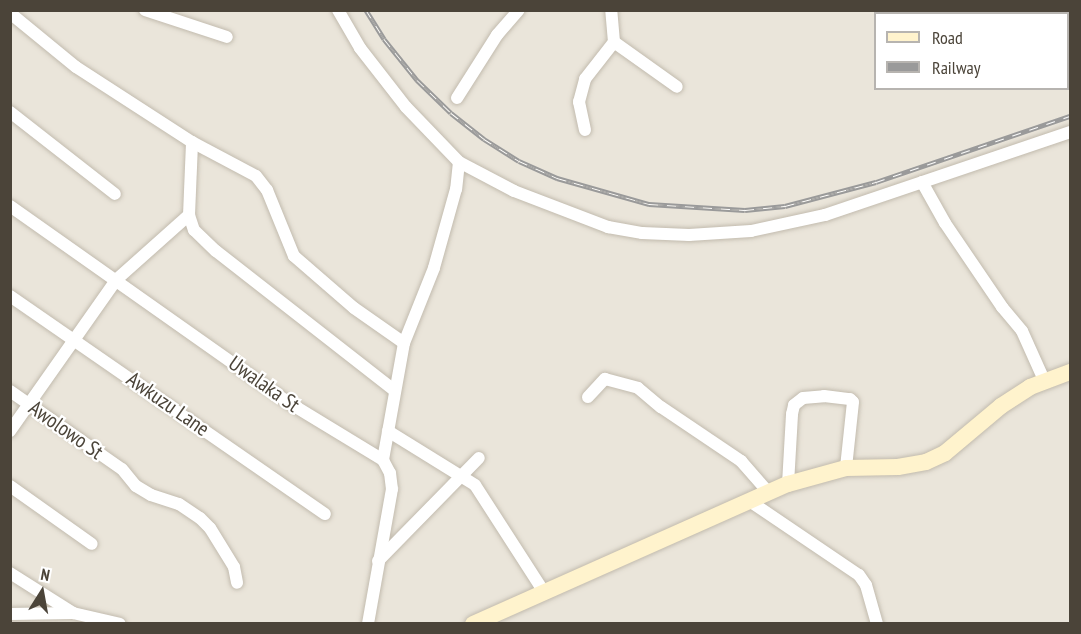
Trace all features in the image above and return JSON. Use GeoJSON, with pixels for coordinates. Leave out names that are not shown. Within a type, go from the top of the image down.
{"type":"FeatureCollection","features":[{"type":"Feature","properties":{"kind":"street"},"geometry":{"type":"LineString","coordinates":[[145,10],[227,36]]}},
{"type":"Feature","properties":{"kind":"street"},"geometry":{"type":"LineString","coordinates":[[338,10],[360,48],[406,107],[459,162],[514,191],[608,227],[642,233],[688,235],[751,231],[790,225],[1071,132]]}},
{"type":"Feature","properties":{"kind":"street"},"geometry":{"type":"LineString","coordinates":[[457,98],[498,34],[519,10]]}},
{"type":"Feature","properties":{"kind":"street"},"geometry":{"type":"LineString","coordinates":[[585,130],[579,102],[585,79],[614,42],[611,10]]}},
{"type":"Feature","properties":{"kind":"street"},"geometry":{"type":"LineString","coordinates":[[10,13],[76,67],[192,141],[256,176],[267,190],[294,256],[354,308],[404,343]]}},
{"type":"Feature","properties":{"kind":"street"},"geometry":{"type":"LineString","coordinates":[[614,42],[677,87]]}},
{"type":"Feature","properties":{"kind":"street"},"geometry":{"type":"LineString","coordinates":[[10,112],[115,194]]}},
{"type":"Feature","properties":{"kind":"street"},"geometry":{"type":"LineString","coordinates":[[192,141],[189,215],[194,230],[216,251],[395,391]]}},
{"type":"Feature","properties":{"kind":"street"},"geometry":{"type":"LineString","coordinates":[[368,624],[392,489],[390,473],[382,460],[404,343],[434,267],[456,189],[459,162]]}},
{"type":"Feature","properties":{"kind":"street"},"geometry":{"type":"LineString","coordinates":[[922,182],[945,223],[1002,307],[1022,331],[1044,380]]}},
{"type":"Feature","properties":{"kind":"street","name":"Uwalaka St"},"geometry":{"type":"LineString","coordinates":[[10,206],[291,404],[382,460]]}},
{"type":"Feature","properties":{"kind":"street"},"geometry":{"type":"LineString","coordinates":[[10,431],[116,280],[189,215]]}},
{"type":"Feature","properties":{"kind":"street","name":"Awkuzu Lane"},"geometry":{"type":"LineString","coordinates":[[10,296],[325,514]]}},
{"type":"Feature","properties":{"kind":"street"},"geometry":{"type":"LineString","coordinates":[[473,624],[788,484],[846,468],[898,467],[926,462],[945,453],[1001,406],[1044,380],[1071,372]]}},
{"type":"Feature","properties":{"kind":"street"},"geometry":{"type":"LineString","coordinates":[[588,397],[606,379],[638,388],[661,407],[741,461],[770,493]]}},
{"type":"Feature","properties":{"kind":"street","name":"Awolowo St"},"geometry":{"type":"LineString","coordinates":[[10,391],[122,469],[136,486],[152,495],[179,504],[210,528],[234,567],[237,583]]}},
{"type":"Feature","properties":{"kind":"street"},"geometry":{"type":"LineString","coordinates":[[788,484],[792,414],[794,405],[803,398],[824,396],[850,399],[854,402],[846,468]]}},
{"type":"Feature","properties":{"kind":"street"},"geometry":{"type":"LineString","coordinates":[[388,431],[474,484],[544,592]]}},
{"type":"Feature","properties":{"kind":"street"},"geometry":{"type":"LineString","coordinates":[[378,561],[464,476],[479,458]]}},
{"type":"Feature","properties":{"kind":"street"},"geometry":{"type":"LineString","coordinates":[[10,486],[92,544]]}},
{"type":"Feature","properties":{"kind":"street"},"geometry":{"type":"LineString","coordinates":[[751,502],[859,575],[866,585],[877,624]]}},
{"type":"Feature","properties":{"kind":"street"},"geometry":{"type":"LineString","coordinates":[[10,573],[73,613]]}},
{"type":"Feature","properties":{"kind":"street"},"geometry":{"type":"LineString","coordinates":[[11,617],[73,613],[120,624]]}},
{"type":"Feature","properties":{"kind":"shaded area"},"geometry":{"type":"Polygon","coordinates":[[[11,11],[1070,11],[1070,623],[11,623],[11,11]]]}},
{"type":"Feature","properties":{"kind":"railway"},"geometry":{"type":"LineString","coordinates":[[366,10],[384,39],[417,80],[451,113],[484,139],[519,161],[557,178],[649,204],[745,210],[785,206],[876,182],[1070,116]]}}]}
